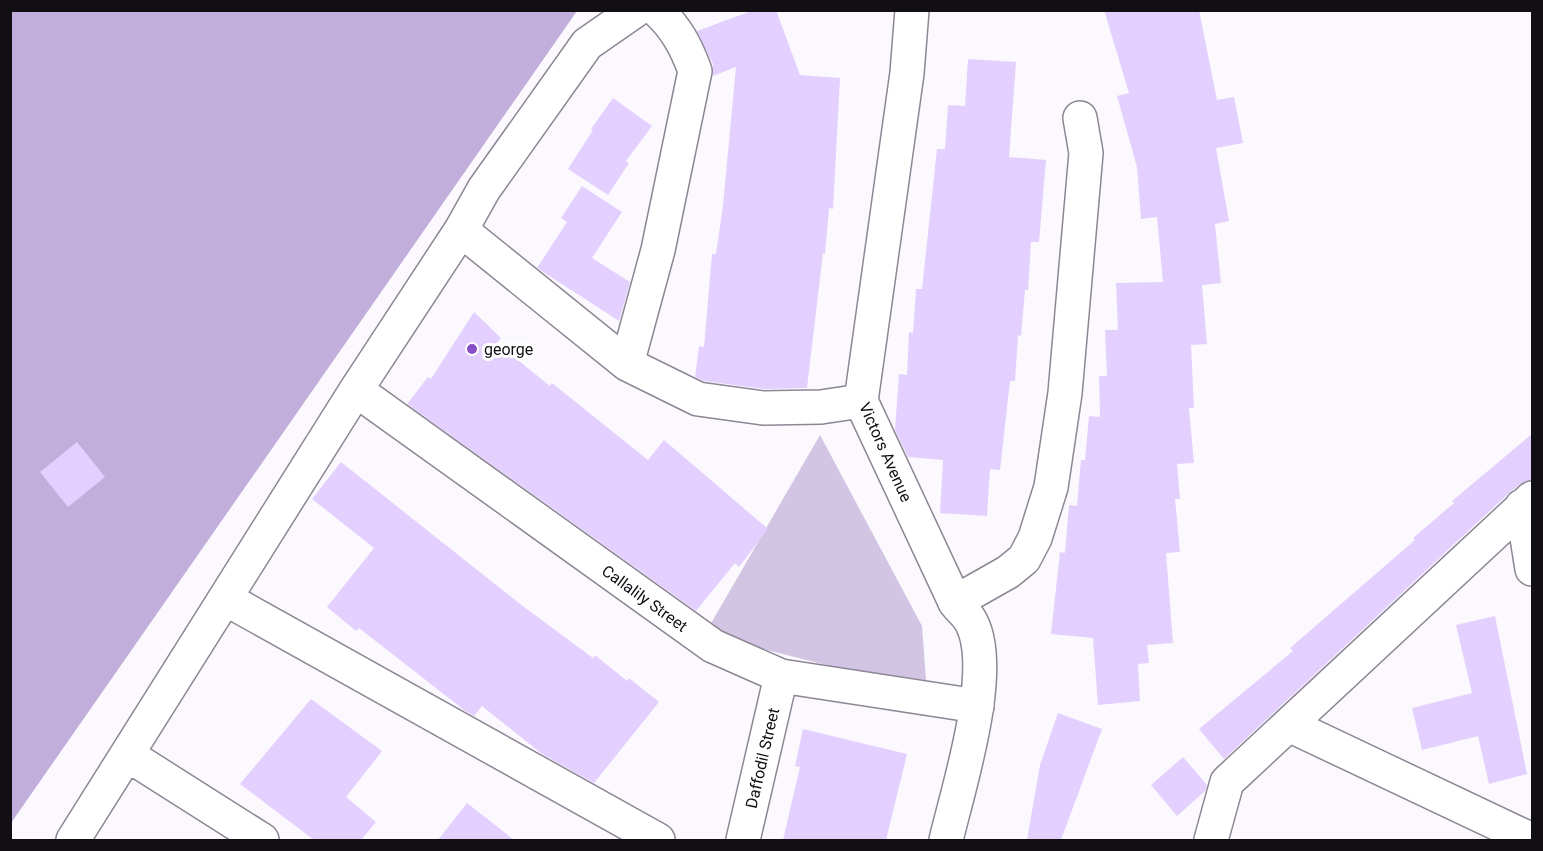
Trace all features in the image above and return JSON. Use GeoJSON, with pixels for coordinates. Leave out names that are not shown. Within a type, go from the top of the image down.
{"type":"FeatureCollection","features":[{"type":"Feature","properties":{"kind":"street"},"geometry":{"type":"LineString","coordinates":[[74,840],[356,390],[461,230],[484,189],[587,44],[636,10]]}},
{"type":"Feature","properties":{"kind":"street"},"geometry":{"type":"LineString","coordinates":[[627,364],[658,250],[695,71],[685,45],[671,23],[657,10]]}},
{"type":"Feature","properties":{"kind":"street","name":"Victors Avenue"},"geometry":{"type":"LineString","coordinates":[[912,10],[907,73],[861,401],[955,602],[970,621],[976,642],[977,706],[946,840]]}},
{"type":"Feature","properties":{"kind":"street"},"geometry":{"type":"LineString","coordinates":[[955,602],[1008,572],[1024,559],[1035,538],[1051,487],[1065,393],[1085,164],[1080,118]]}},
{"type":"Feature","properties":{"kind":"street"},"geometry":{"type":"LineString","coordinates":[[461,230],[627,364],[698,399],[763,408],[821,407],[861,401]]}},
{"type":"Feature","properties":{"kind":"street","name":"Callalily Street"},"geometry":{"type":"LineString","coordinates":[[356,390],[713,646],[781,676],[977,706]]}},
{"type":"Feature","properties":{"kind":"street"},"geometry":{"type":"LineString","coordinates":[[1527,502],[1533,568]]}},
{"type":"Feature","properties":{"kind":"street"},"geometry":{"type":"LineString","coordinates":[[1211,840],[1227,783],[1527,502]]}},
{"type":"Feature","properties":{"kind":"street"},"geometry":{"type":"LineString","coordinates":[[226,599],[658,840]]}},
{"type":"Feature","properties":{"kind":"street","name":"Daffodil Street"},"geometry":{"type":"LineString","coordinates":[[743,840],[781,676]]}},
{"type":"Feature","properties":{"kind":"street"},"geometry":{"type":"LineString","coordinates":[[1289,725],[1533,840]]}},
{"type":"Feature","properties":{"kind":"street"},"geometry":{"type":"LineString","coordinates":[[128,755],[262,840]]}},
{"type":"Feature","properties":{"kind":"shaded area"},"geometry":{"type":"Polygon","coordinates":[[[11,11],[577,11],[11,823],[11,11]]]}},
{"type":"Feature","properties":{"kind":"shaded area"},"geometry":{"type":"Polygon","coordinates":[[[820,435],[922,626],[926,680],[834,667],[759,648],[710,625],[820,435]]]}},
{"type":"Feature","properties":{"kind":"building"},"geometry":{"type":"Polygon","coordinates":[[[754,10],[776,10],[800,75],[840,78],[833,209],[829,208],[807,388],[764,389],[704,381],[695,377],[699,346],[704,347],[712,254],[716,254],[723,205],[736,67],[713,76],[713,64],[697,31],[754,10]]]}},
{"type":"Feature","properties":{"kind":"building"},"geometry":{"type":"Polygon","coordinates":[[[1104,10],[1199,10],[1217,100],[1234,97],[1243,143],[1216,148],[1229,221],[1215,224],[1221,283],[1202,285],[1207,344],[1191,345],[1194,408],[1189,408],[1194,463],[1177,464],[1180,499],[1175,499],[1180,552],[1166,553],[1173,643],[1147,645],[1149,663],[1138,664],[1140,701],[1098,705],[1093,638],[1051,634],[1060,552],[1065,553],[1069,505],[1077,506],[1081,460],[1085,460],[1089,416],[1100,417],[1099,376],[1107,376],[1105,330],[1118,330],[1116,283],[1163,282],[1157,217],[1141,219],[1137,167],[1117,96],[1129,93],[1104,10]]]}},
{"type":"Feature","properties":{"kind":"building"},"geometry":{"type":"Polygon","coordinates":[[[968,59],[1016,62],[1009,157],[1046,160],[1039,242],[1031,242],[1028,290],[1025,290],[1021,336],[1018,335],[1015,381],[1010,381],[1000,470],[990,469],[987,516],[940,513],[943,460],[908,457],[895,430],[899,374],[907,375],[909,332],[913,333],[916,289],[922,289],[937,149],[945,149],[948,105],[965,106],[968,59]]]}},
{"type":"Feature","properties":{"kind":"building"},"geometry":{"type":"Polygon","coordinates":[[[613,98],[652,126],[626,161],[629,163],[608,195],[568,169],[593,130],[591,129],[613,98]]]}},
{"type":"Feature","properties":{"kind":"building"},"geometry":{"type":"Polygon","coordinates":[[[582,186],[622,212],[592,258],[630,282],[619,321],[537,268],[567,222],[561,218],[582,186]]]}},
{"type":"Feature","properties":{"kind":"building"},"geometry":{"type":"Polygon","coordinates":[[[474,312],[501,338],[497,343],[550,386],[552,383],[648,460],[664,440],[768,529],[739,567],[735,563],[696,611],[407,404],[428,377],[431,379],[474,312]]]}},
{"type":"Feature","properties":{"kind":"building"},"geometry":{"type":"Polygon","coordinates":[[[1533,433],[1533,480],[1520,484],[1510,492],[1224,759],[1199,729],[1293,651],[1290,648],[1415,540],[1413,538],[1454,503],[1452,501],[1533,433]]]}},
{"type":"Feature","properties":{"kind":"building"},"geometry":{"type":"Polygon","coordinates":[[[77,442],[105,477],[68,507],[40,472],[77,442]]]}},
{"type":"Feature","properties":{"kind":"building"},"geometry":{"type":"Polygon","coordinates":[[[341,462],[524,607],[593,658],[595,655],[627,681],[629,678],[659,702],[594,783],[542,754],[482,706],[474,716],[464,710],[359,628],[356,631],[327,607],[374,548],[312,499],[341,462]]]}},
{"type":"Feature","properties":{"kind":"building"},"geometry":{"type":"Polygon","coordinates":[[[1495,616],[1527,774],[1489,784],[1478,736],[1422,750],[1412,708],[1472,693],[1456,625],[1495,616]]]}},
{"type":"Feature","properties":{"kind":"building"},"geometry":{"type":"Polygon","coordinates":[[[311,699],[382,751],[346,797],[376,822],[361,840],[314,840],[240,784],[311,699]]]}},
{"type":"Feature","properties":{"kind":"building"},"geometry":{"type":"Polygon","coordinates":[[[1058,713],[1102,729],[1061,840],[1027,840],[1040,765],[1058,713]]]}},
{"type":"Feature","properties":{"kind":"building"},"geometry":{"type":"Polygon","coordinates":[[[803,729],[907,754],[886,840],[783,840],[800,767],[795,766],[803,729]]]}},
{"type":"Feature","properties":{"kind":"building"},"geometry":{"type":"Polygon","coordinates":[[[1183,757],[1207,785],[1205,791],[1177,816],[1151,785],[1183,757]]]}},
{"type":"Feature","properties":{"kind":"building"},"geometry":{"type":"Polygon","coordinates":[[[467,803],[514,840],[438,840],[467,803]]]}},
{"type":"Feature","properties":{"kind":"place","name":"george"},"geometry":{"type":"Point","coordinates":[472,349]}}]}
